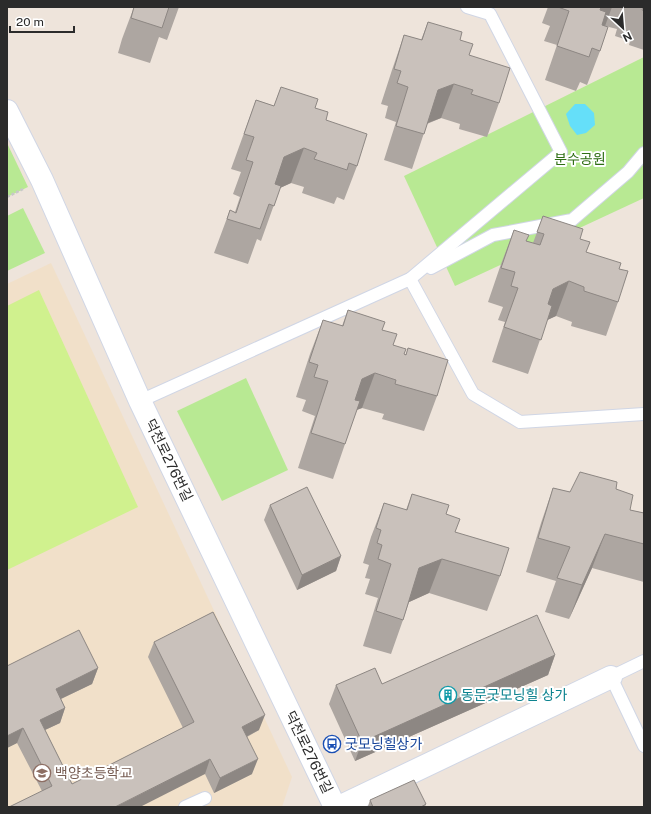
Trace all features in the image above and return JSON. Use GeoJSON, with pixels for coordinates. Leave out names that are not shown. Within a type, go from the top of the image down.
{"type":"FeatureCollection","features":[{"type":"Feature","properties":{"kind":"street","name":"덕천로276번길"},"geometry":{"type":"LineString","coordinates":[[7,111],[15,145],[42,180],[140,401],[335,807]]}},
{"type":"Feature","properties":{"kind":"street","name":"덕천로276번길"},"geometry":{"type":"LineString","coordinates":[[339,807],[611,677]]}},
{"type":"Feature","properties":{"kind":"lane"},"geometry":{"type":"LineString","coordinates":[[410,279],[561,152],[490,14],[467,7]]}},
{"type":"Feature","properties":{"kind":"lane"},"geometry":{"type":"LineString","coordinates":[[140,401],[410,279],[493,236],[572,220],[628,172],[644,153]]}},
{"type":"Feature","properties":{"kind":"lane"},"geometry":{"type":"LineString","coordinates":[[410,279],[473,394],[520,422],[644,414]]}},
{"type":"Feature","properties":{"kind":"lane"},"geometry":{"type":"LineString","coordinates":[[644,661],[611,677],[644,746]]}},
{"type":"Feature","properties":{"kind":"lane"},"geometry":{"type":"LineString","coordinates":[[185,807],[205,798]]}},
{"type":"Feature","properties":{"kind":"shaded area"},"geometry":{"type":"Polygon","coordinates":[[[51,263],[292,777],[282,807],[7,807],[7,284],[51,263]]]}},
{"type":"Feature","properties":{"kind":"green space","name":"분수공원"},"geometry":{"type":"Polygon","coordinates":[[[644,57],[644,198],[455,286],[404,176],[644,57]]]}},
{"type":"Feature","properties":{"kind":"green space"},"geometry":{"type":"Polygon","coordinates":[[[7,143],[28,187],[7,197],[7,143]]]}},
{"type":"Feature","properties":{"kind":"green space"},"geometry":{"type":"Polygon","coordinates":[[[23,208],[45,253],[7,271],[7,216],[23,208]]]}},
{"type":"Feature","properties":{"kind":"green space"},"geometry":{"type":"Polygon","coordinates":[[[39,290],[138,507],[7,570],[7,306],[39,290]]]}},
{"type":"Feature","properties":{"kind":"green space"},"geometry":{"type":"Polygon","coordinates":[[[246,378],[288,470],[222,501],[177,411],[246,378]]]}},
{"type":"Feature","properties":{"kind":"water"},"geometry":{"type":"Polygon","coordinates":[[[575,104],[585,104],[594,113],[595,125],[586,133],[577,135],[570,126],[566,114],[575,104]]]}},
{"type":"Feature","properties":{"kind":"building"},"geometry":{"type":"Polygon","coordinates":[[[134,7],[169,7],[162,28],[131,18],[134,7]]]}},
{"type":"Feature","properties":{"kind":"building"},"geometry":{"type":"Polygon","coordinates":[[[558,7],[601,7],[600,10],[606,12],[602,25],[608,27],[600,51],[592,48],[589,57],[557,46],[569,11],[558,7]]]}},
{"type":"Feature","properties":{"kind":"building"},"geometry":{"type":"Polygon","coordinates":[[[428,22],[462,32],[460,40],[473,44],[469,55],[510,68],[499,103],[471,94],[473,90],[454,84],[438,90],[424,134],[396,126],[408,87],[397,83],[401,71],[394,69],[404,35],[422,40],[428,22]]]}},
{"type":"Feature","properties":{"kind":"building"},"geometry":{"type":"Polygon","coordinates":[[[281,87],[318,99],[315,108],[328,112],[326,120],[367,134],[357,166],[349,163],[347,170],[314,159],[317,153],[304,148],[284,157],[275,184],[281,186],[274,206],[269,204],[260,229],[227,219],[230,210],[236,213],[253,162],[246,160],[254,137],[244,134],[256,100],[274,106],[281,87]]]}},
{"type":"Feature","properties":{"kind":"building"},"geometry":{"type":"Polygon","coordinates":[[[543,216],[583,229],[580,239],[590,242],[586,252],[621,263],[619,269],[628,271],[618,302],[584,291],[584,287],[569,281],[553,289],[548,304],[552,306],[541,340],[504,327],[518,288],[511,286],[515,272],[501,268],[514,230],[529,235],[526,241],[540,245],[544,234],[537,232],[543,216]]]}},
{"type":"Feature","properties":{"kind":"building"},"geometry":{"type":"Polygon","coordinates":[[[348,310],[385,322],[382,330],[397,334],[393,345],[406,349],[404,354],[406,355],[408,348],[448,360],[437,396],[395,384],[396,380],[375,373],[362,379],[355,400],[360,401],[345,444],[311,433],[328,381],[314,377],[318,365],[309,362],[323,320],[343,326],[348,310]]]}},
{"type":"Feature","properties":{"kind":"building"},"geometry":{"type":"Polygon","coordinates":[[[580,472],[617,482],[616,489],[633,495],[630,510],[644,513],[644,544],[605,534],[582,585],[557,578],[570,547],[538,538],[553,488],[570,492],[580,472]]]}},
{"type":"Feature","properties":{"kind":"building"},"geometry":{"type":"Polygon","coordinates":[[[307,487],[341,556],[302,575],[270,505],[307,487]]]}},
{"type":"Feature","properties":{"kind":"building"},"geometry":{"type":"Polygon","coordinates":[[[412,494],[449,505],[446,514],[460,519],[455,532],[509,548],[500,576],[442,559],[419,568],[403,620],[376,611],[391,564],[378,559],[382,545],[377,543],[381,530],[376,528],[384,503],[407,510],[412,494]]]}},
{"type":"Feature","properties":{"kind":"building","name":"백양초등학교"},"geometry":{"type":"Polygon","coordinates":[[[213,612],[265,715],[242,727],[258,759],[220,778],[210,759],[115,807],[9,807],[52,786],[23,728],[7,736],[7,666],[79,630],[98,668],[56,689],[65,708],[40,720],[72,784],[194,722],[154,642],[213,612]]]}},
{"type":"Feature","properties":{"kind":"building","name":"동문굿모닝힐 상가"},"geometry":{"type":"Polygon","coordinates":[[[537,615],[555,655],[362,742],[336,685],[375,668],[382,684],[537,615]]]}},
{"type":"Feature","properties":{"kind":"building"},"geometry":{"type":"Polygon","coordinates":[[[414,780],[426,804],[421,807],[373,807],[370,800],[414,780]]]}},
{"type":"Feature","properties":{"kind":"place","name":"동문굿모닝힐 상가"},"geometry":{"type":"Point","coordinates":[448,695]}},
{"type":"Feature","properties":{"kind":"place","name":"굿모닝힐상가"},"geometry":{"type":"Point","coordinates":[332,744]}},
{"type":"Feature","properties":{"kind":"place","name":"백양초등학교"},"geometry":{"type":"Point","coordinates":[42,773]}}]}
